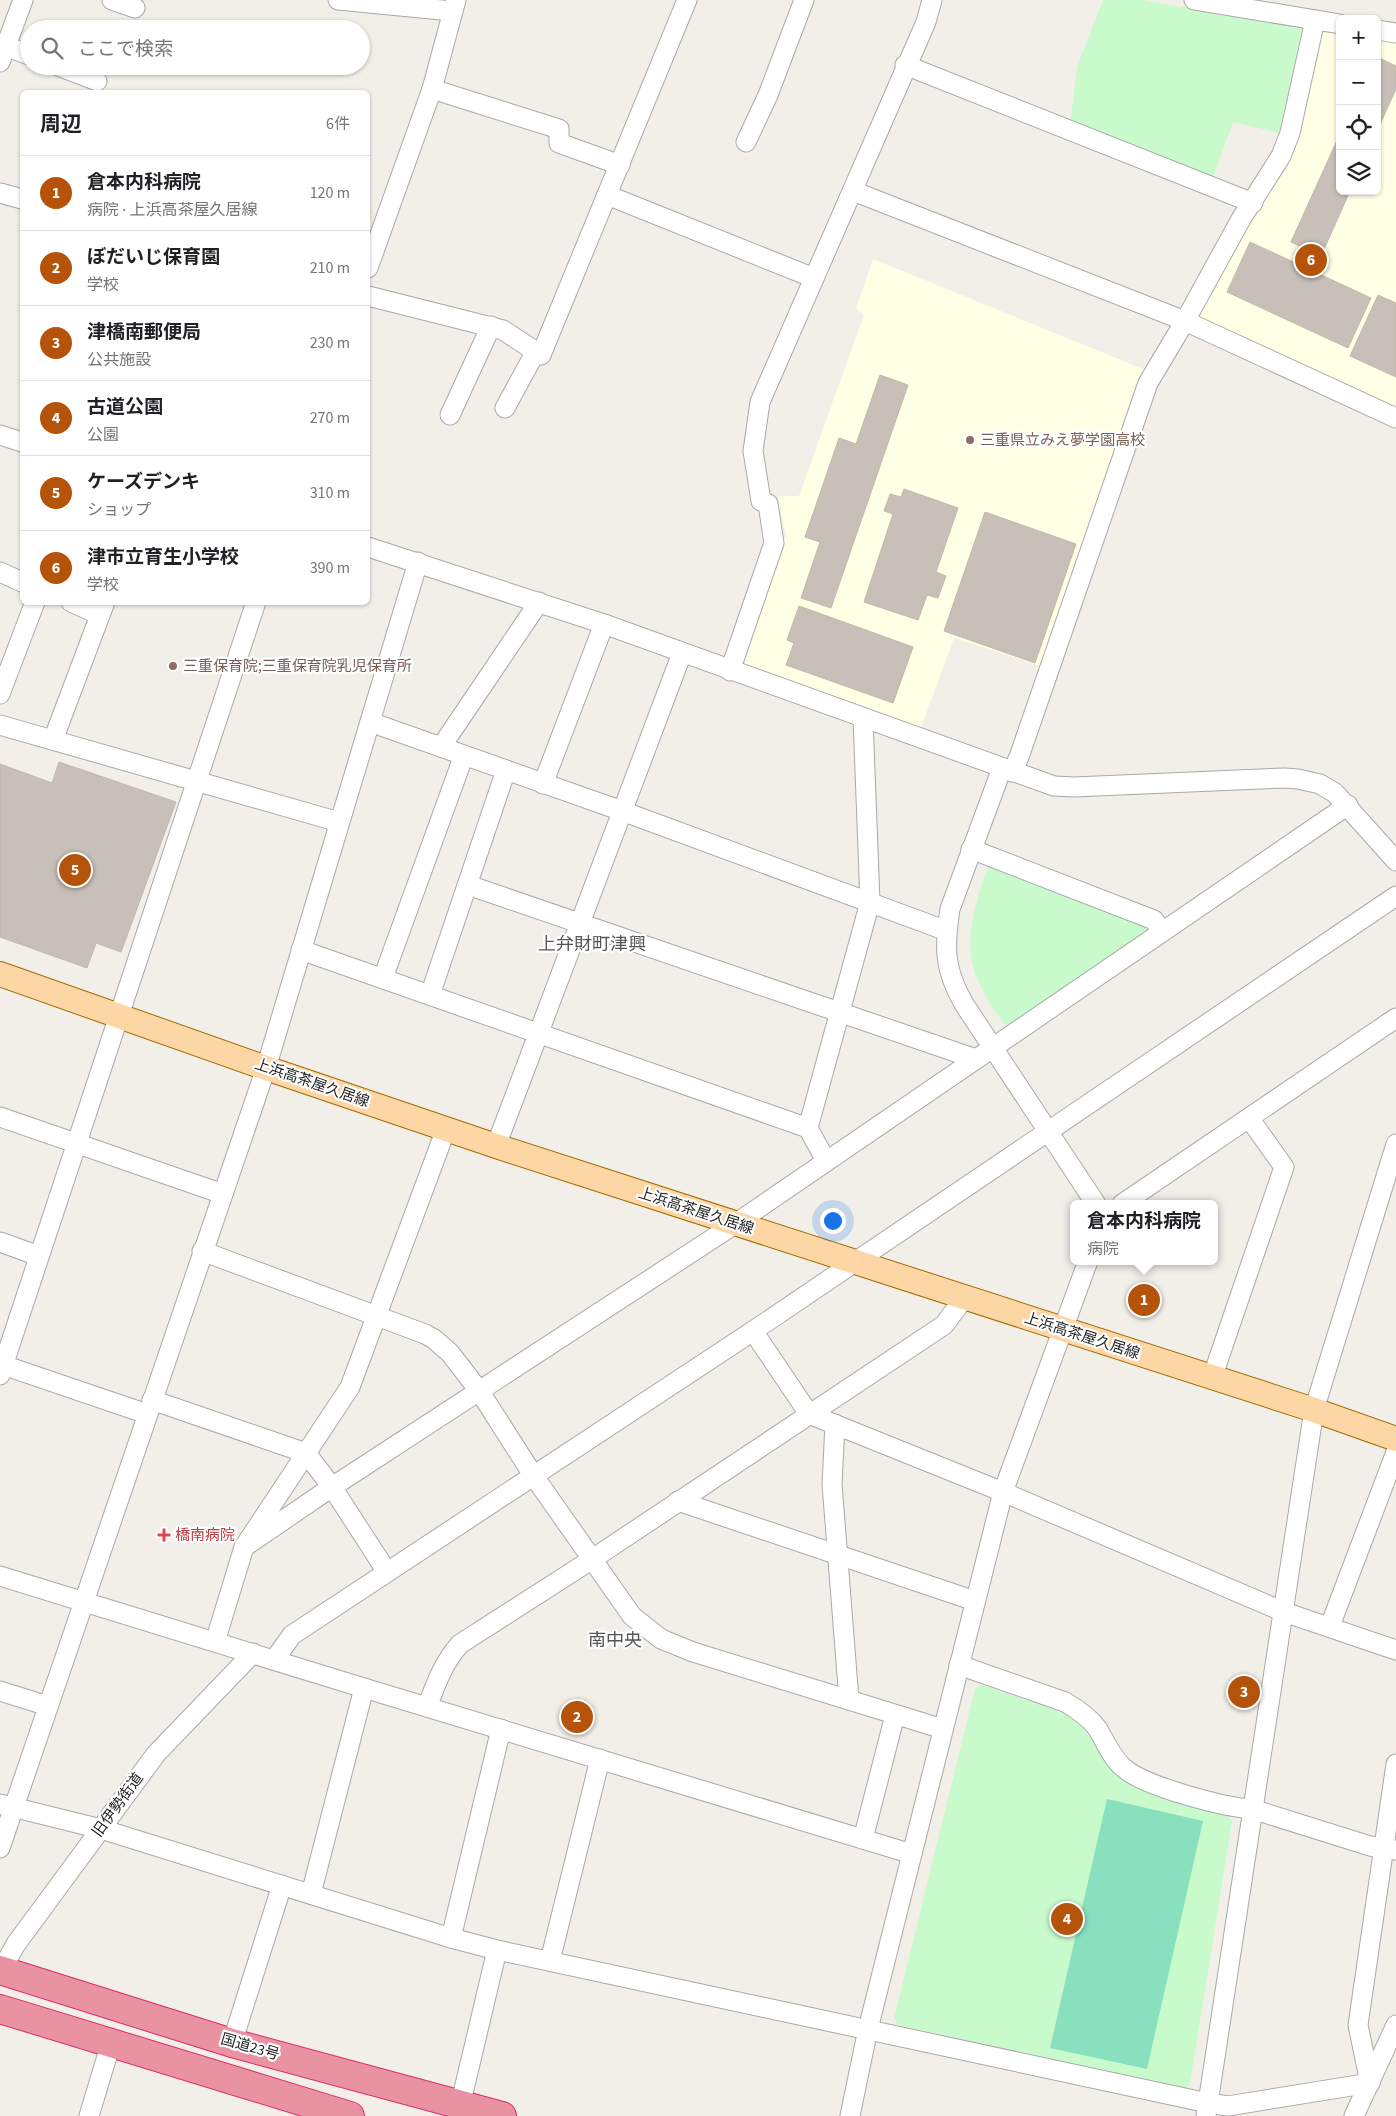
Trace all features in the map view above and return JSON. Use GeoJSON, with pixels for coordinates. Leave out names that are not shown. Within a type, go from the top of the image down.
{"type":"FeatureCollection","features":[{"type":"Feature","properties":{"kind":"highway","name":"国道23号"},"geometry":{"type":"LineString","coordinates":[[1,1970],[232,2043],[502,2116]]}},
{"type":"Feature","properties":{"kind":"highway"},"geometry":{"type":"LineString","coordinates":[[0,2009],[338,2115]]}},
{"type":"Feature","properties":{"kind":"main road","name":"上浜高茶屋久居線"},"geometry":{"type":"LineString","coordinates":[[0,974],[266,1068],[496,1146],[1314,1410],[1396,1439]]}},
{"type":"Feature","properties":{"kind":"street"},"geometry":{"type":"LineString","coordinates":[[20,54],[2,51],[23,0]]}},
{"type":"Feature","properties":{"kind":"street"},"geometry":{"type":"LineString","coordinates":[[112,0],[135,8]]}},
{"type":"Feature","properties":{"kind":"street"},"geometry":{"type":"LineString","coordinates":[[341,0],[454,6],[432,89],[370,262]]}},
{"type":"Feature","properties":{"kind":"street"},"geometry":{"type":"LineString","coordinates":[[370,296],[503,330],[541,355],[687,0]]}},
{"type":"Feature","properties":{"kind":"street"},"geometry":{"type":"LineString","coordinates":[[746,142],[773,82],[804,0]]}},
{"type":"Feature","properties":{"kind":"street"},"geometry":{"type":"LineString","coordinates":[[730,671],[774,543],[768,504],[760,501],[753,451],[760,402],[905,65],[926,22],[932,0]]}},
{"type":"Feature","properties":{"kind":"street"},"geometry":{"type":"LineString","coordinates":[[1194,0],[1265,6],[1316,20],[1336,23]]}},
{"type":"Feature","properties":{"kind":"street"},"geometry":{"type":"LineString","coordinates":[[1093,1200],[955,987],[948,970],[947,931],[950,909],[971,849],[1007,770],[1019,757],[1148,383],[1185,321],[1226,244],[1281,156],[1290,133],[1316,20]]}},
{"type":"Feature","properties":{"kind":"street"},"geometry":{"type":"LineString","coordinates":[[1381,31],[1396,33]]}},
{"type":"Feature","properties":{"kind":"street"},"geometry":{"type":"LineString","coordinates":[[905,65],[1253,203]]}},
{"type":"Feature","properties":{"kind":"street"},"geometry":{"type":"LineString","coordinates":[[81,75],[97,81]]}},
{"type":"Feature","properties":{"kind":"street"},"geometry":{"type":"LineString","coordinates":[[432,89],[559,129],[559,143],[620,165]]}},
{"type":"Feature","properties":{"kind":"street"},"geometry":{"type":"LineString","coordinates":[[852,191],[1185,321],[1396,418]]}},
{"type":"Feature","properties":{"kind":"street"},"geometry":{"type":"LineString","coordinates":[[0,194],[20,199]]}},
{"type":"Feature","properties":{"kind":"street"},"geometry":{"type":"LineString","coordinates":[[607,195],[814,278]]}},
{"type":"Feature","properties":{"kind":"street"},"geometry":{"type":"LineString","coordinates":[[450,415],[491,326]]}},
{"type":"Feature","properties":{"kind":"street"},"geometry":{"type":"LineString","coordinates":[[505,408],[536,351]]}},
{"type":"Feature","properties":{"kind":"street"},"geometry":{"type":"LineString","coordinates":[[0,435],[20,441]]}},
{"type":"Feature","properties":{"kind":"street"},"geometry":{"type":"LineString","coordinates":[[370,547],[604,624],[730,671],[1054,786],[1074,787],[1284,778],[1320,784],[1335,793],[1348,805],[1396,861]]}},
{"type":"Feature","properties":{"kind":"street"},"geometry":{"type":"LineString","coordinates":[[0,1848],[7,1806],[48,1706],[266,1068],[418,562]]}},
{"type":"Feature","properties":{"kind":"street"},"geometry":{"type":"LineString","coordinates":[[0,572],[20,581]]}},
{"type":"Feature","properties":{"kind":"street"},"geometry":{"type":"LineString","coordinates":[[441,747],[539,602]]}},
{"type":"Feature","properties":{"kind":"street"},"geometry":{"type":"LineString","coordinates":[[0,694],[33,605]]}},
{"type":"Feature","properties":{"kind":"street"},"geometry":{"type":"LineString","coordinates":[[53,740],[103,609],[85,605]]}},
{"type":"Feature","properties":{"kind":"street"},"geometry":{"type":"LineString","coordinates":[[255,605],[1,1368],[150,1407],[306,1453],[332,1487],[387,1572]]}},
{"type":"Feature","properties":{"kind":"street"},"geometry":{"type":"LineString","coordinates":[[543,784],[604,624]]}},
{"type":"Feature","properties":{"kind":"street"},"geometry":{"type":"LineString","coordinates":[[496,1146],[682,653]]}},
{"type":"Feature","properties":{"kind":"street"},"geometry":{"type":"LineString","coordinates":[[808,1128],[870,902],[863,718]]}},
{"type":"Feature","properties":{"kind":"street"},"geometry":{"type":"LineString","coordinates":[[370,722],[947,931]]}},
{"type":"Feature","properties":{"kind":"street"},"geometry":{"type":"LineString","coordinates":[[0,725],[339,822]]}},
{"type":"Feature","properties":{"kind":"street"},"geometry":{"type":"LineString","coordinates":[[383,978],[464,755]]}},
{"type":"Feature","properties":{"kind":"street"},"geometry":{"type":"LineString","coordinates":[[430,995],[506,770]]}},
{"type":"Feature","properties":{"kind":"street"},"geometry":{"type":"LineString","coordinates":[[244,1547],[332,1487],[480,1392],[734,1224],[1348,805]]}},
{"type":"Feature","properties":{"kind":"street"},"geometry":{"type":"LineString","coordinates":[[971,849],[1154,920],[1162,932]]}},
{"type":"Feature","properties":{"kind":"street"},"geometry":{"type":"LineString","coordinates":[[468,885],[976,1059]]}},
{"type":"Feature","properties":{"kind":"street"},"geometry":{"type":"LineString","coordinates":[[274,1660],[292,1635],[753,1331],[1396,896]]}},
{"type":"Feature","properties":{"kind":"street"},"geometry":{"type":"LineString","coordinates":[[302,950],[808,1128],[826,1161]]}},
{"type":"Feature","properties":{"kind":"street"},"geometry":{"type":"LineString","coordinates":[[1128,1200],[1396,1018]]}},
{"type":"Feature","properties":{"kind":"street"},"geometry":{"type":"LineString","coordinates":[[0,1117],[223,1194]]}},
{"type":"Feature","properties":{"kind":"street"},"geometry":{"type":"LineString","coordinates":[[1212,1378],[1284,1167],[1249,1118]]}},
{"type":"Feature","properties":{"kind":"street"},"geometry":{"type":"LineString","coordinates":[[215,1642],[244,1547],[350,1387],[446,1129]]}},
{"type":"Feature","properties":{"kind":"street"},"geometry":{"type":"LineString","coordinates":[[1207,2110],[1314,1410],[1396,1144]]}},
{"type":"Feature","properties":{"kind":"street"},"geometry":{"type":"LineString","coordinates":[[0,1242],[39,1256]]}},
{"type":"Feature","properties":{"kind":"street"},"geometry":{"type":"LineString","coordinates":[[202,1251],[377,1315],[434,1339],[450,1353],[480,1392],[533,1475],[632,1616],[661,1639],[692,1652],[943,1730]]}},
{"type":"Feature","properties":{"kind":"street"},"geometry":{"type":"LineString","coordinates":[[850,2116],[868,2029],[1003,1492],[1087,1265]]}},
{"type":"Feature","properties":{"kind":"street"},"geometry":{"type":"LineString","coordinates":[[427,1707],[441,1670],[449,1656],[460,1644],[591,1560],[944,1325],[965,1297]]}},
{"type":"Feature","properties":{"kind":"street"},"geometry":{"type":"LineString","coordinates":[[753,1331],[810,1414],[1003,1492],[1284,1612],[1330,1626],[1396,1650]]}},
{"type":"Feature","properties":{"kind":"street"},"geometry":{"type":"LineString","coordinates":[[835,1424],[832,1484],[849,1700]]}},
{"type":"Feature","properties":{"kind":"street"},"geometry":{"type":"LineString","coordinates":[[1330,1626],[1396,1452]]}},
{"type":"Feature","properties":{"kind":"street"},"geometry":{"type":"LineString","coordinates":[[678,1501],[975,1601]]}},
{"type":"Feature","properties":{"kind":"street"},"geometry":{"type":"LineString","coordinates":[[0,1576],[912,1854]]}},
{"type":"Feature","properties":{"kind":"street","name":"旧伊勢街道"},"geometry":{"type":"LineString","coordinates":[[1,1970],[16,1944],[156,1754],[253,1653]]}},
{"type":"Feature","properties":{"kind":"street"},"geometry":{"type":"LineString","coordinates":[[959,1666],[1065,1702],[1080,1711],[1096,1727],[1110,1752],[1124,1769],[1146,1782],[1233,1808],[1252,1809],[1390,1849]]}},
{"type":"Feature","properties":{"kind":"street"},"geometry":{"type":"LineString","coordinates":[[311,1894],[364,1688]]}},
{"type":"Feature","properties":{"kind":"street"},"geometry":{"type":"LineString","coordinates":[[0,1690],[48,1706]]}},
{"type":"Feature","properties":{"kind":"street"},"geometry":{"type":"LineString","coordinates":[[863,1839],[895,1715]]}},
{"type":"Feature","properties":{"kind":"street"},"geometry":{"type":"LineString","coordinates":[[451,1938],[501,1728]]}},
{"type":"Feature","properties":{"kind":"street"},"geometry":{"type":"LineString","coordinates":[[550,1961],[600,1759]]}},
{"type":"Feature","properties":{"kind":"street"},"geometry":{"type":"LineString","coordinates":[[1370,2083],[1358,2025],[1390,1849],[1396,1764]]}},
{"type":"Feature","properties":{"kind":"street"},"geometry":{"type":"LineString","coordinates":[[7,1806],[101,1829],[451,1938],[497,1950],[868,2029],[1207,2110],[1370,2083]]}},
{"type":"Feature","properties":{"kind":"street"},"geometry":{"type":"LineString","coordinates":[[232,2043],[282,1885]]}},
{"type":"Feature","properties":{"kind":"street"},"geometry":{"type":"LineString","coordinates":[[460,2106],[497,1950]]}},
{"type":"Feature","properties":{"kind":"street"},"geometry":{"type":"LineString","coordinates":[[1354,2116],[1370,2083],[1392,2046],[1396,2025]]}},
{"type":"Feature","properties":{"kind":"street"},"geometry":{"type":"LineString","coordinates":[[90,2116],[111,2043]]}},
{"type":"Feature","properties":{"kind":"shaded area"},"geometry":{"type":"Polygon","coordinates":[[[1317,28],[1336,31],[1336,195],[1381,195],[1381,39],[1396,41],[1396,411],[1198,319],[1195,314],[1257,206],[1317,28]]]}},
{"type":"Feature","properties":{"kind":"shaded area","name":"三重県立みえ夢学園高校"},"geometry":{"type":"Polygon","coordinates":[[[873,259],[1148,371],[1044,667],[954,638],[921,727],[744,664],[740,658],[786,536],[778,496],[799,496],[864,315],[856,309],[873,259]]]}},
{"type":"Feature","properties":{"kind":"green space"},"geometry":{"type":"Polygon","coordinates":[[[1103,0],[1142,0],[1302,29],[1279,133],[1233,122],[1212,180],[1070,125],[1077,67],[1103,0]]]}},
{"type":"Feature","properties":{"kind":"green space"},"geometry":{"type":"Polygon","coordinates":[[[988,865],[1147,922],[1148,931],[1009,1026],[1004,1024],[982,990],[974,970],[971,955],[970,940],[974,910],[988,865]]]}},
{"type":"Feature","properties":{"kind":"green space"},"geometry":{"type":"Polygon","coordinates":[[[981,1685],[1062,1711],[1083,1728],[1121,1780],[1146,1792],[1228,1816],[1232,1821],[1190,2084],[1187,2088],[898,2025],[894,2018],[975,1689],[981,1685]]]}},
{"type":"Feature","properties":{"kind":"green space"},"geometry":{"type":"Polygon","coordinates":[[[1107,1799],[1203,1821],[1147,2069],[1050,2048],[1107,1799]]]}},
{"type":"Feature","properties":{"kind":"building"},"geometry":{"type":"Polygon","coordinates":[[[1381,59],[1396,66],[1396,89],[1381,122],[1381,59]]]}},
{"type":"Feature","properties":{"kind":"building"},"geometry":{"type":"Polygon","coordinates":[[[1336,143],[1336,195],[1348,195],[1321,256],[1291,242],[1336,143]]]}},
{"type":"Feature","properties":{"kind":"building"},"geometry":{"type":"Polygon","coordinates":[[[1250,242],[1371,298],[1348,348],[1227,292],[1250,242]]]}},
{"type":"Feature","properties":{"kind":"building"},"geometry":{"type":"Polygon","coordinates":[[[1378,295],[1396,303],[1396,377],[1350,356],[1378,295]]]}},
{"type":"Feature","properties":{"kind":"building"},"geometry":{"type":"Polygon","coordinates":[[[880,375],[908,385],[831,608],[801,598],[820,542],[805,537],[839,438],[856,444],[880,375]]]}},
{"type":"Feature","properties":{"kind":"building"},"geometry":{"type":"Polygon","coordinates":[[[904,489],[958,508],[936,572],[946,576],[938,598],[927,595],[918,620],[864,602],[893,514],[884,511],[890,494],[901,497],[904,489]]]}},
{"type":"Feature","properties":{"kind":"building"},"geometry":{"type":"Polygon","coordinates":[[[985,512],[1076,544],[1035,663],[944,631],[985,512]]]}},
{"type":"Feature","properties":{"kind":"building"},"geometry":{"type":"Polygon","coordinates":[[[799,606],[913,647],[893,703],[786,665],[794,643],[787,640],[799,606]]]}},
{"type":"Feature","properties":{"kind":"building"},"geometry":{"type":"Polygon","coordinates":[[[59,762],[176,802],[121,952],[96,943],[87,968],[0,937],[0,764],[52,783],[59,762]]]}},
{"type":"Feature","properties":{"kind":"place","name":"津市立育生小学校"},"geometry":{"type":"Point","coordinates":[1311,260]}},
{"type":"Feature","properties":{"kind":"place","name":"三重県立みえ夢学園高校"},"geometry":{"type":"Point","coordinates":[970,440]}},
{"type":"Feature","properties":{"kind":"place","name":"三重保育院;三重保育院乳児保育所"},"geometry":{"type":"Point","coordinates":[173,666]}},
{"type":"Feature","properties":{"kind":"place","name":"ケーズデンキ"},"geometry":{"type":"Point","coordinates":[75,870]}},
{"type":"Feature","properties":{"kind":"place","name":"倉本内科病院"},"geometry":{"type":"Point","coordinates":[1144,1300]}},
{"type":"Feature","properties":{"kind":"place","name":"橋南病院"},"geometry":{"type":"Point","coordinates":[164,1535]}},
{"type":"Feature","properties":{"kind":"place","name":"津橋南郵便局"},"geometry":{"type":"Point","coordinates":[1244,1692]}},
{"type":"Feature","properties":{"kind":"place","name":"ぼだいじ保育園"},"geometry":{"type":"Point","coordinates":[577,1717]}},
{"type":"Feature","properties":{"kind":"place","name":"古道公園"},"geometry":{"type":"Point","coordinates":[1067,1919]}},
{"type":"Feature","properties":{"kind":"district","name":"上弁財町津興"},"geometry":{"type":"Point","coordinates":[592,944]}},
{"type":"Feature","properties":{"kind":"district","name":"南中央"},"geometry":{"type":"Point","coordinates":[615,1640]}}]}
